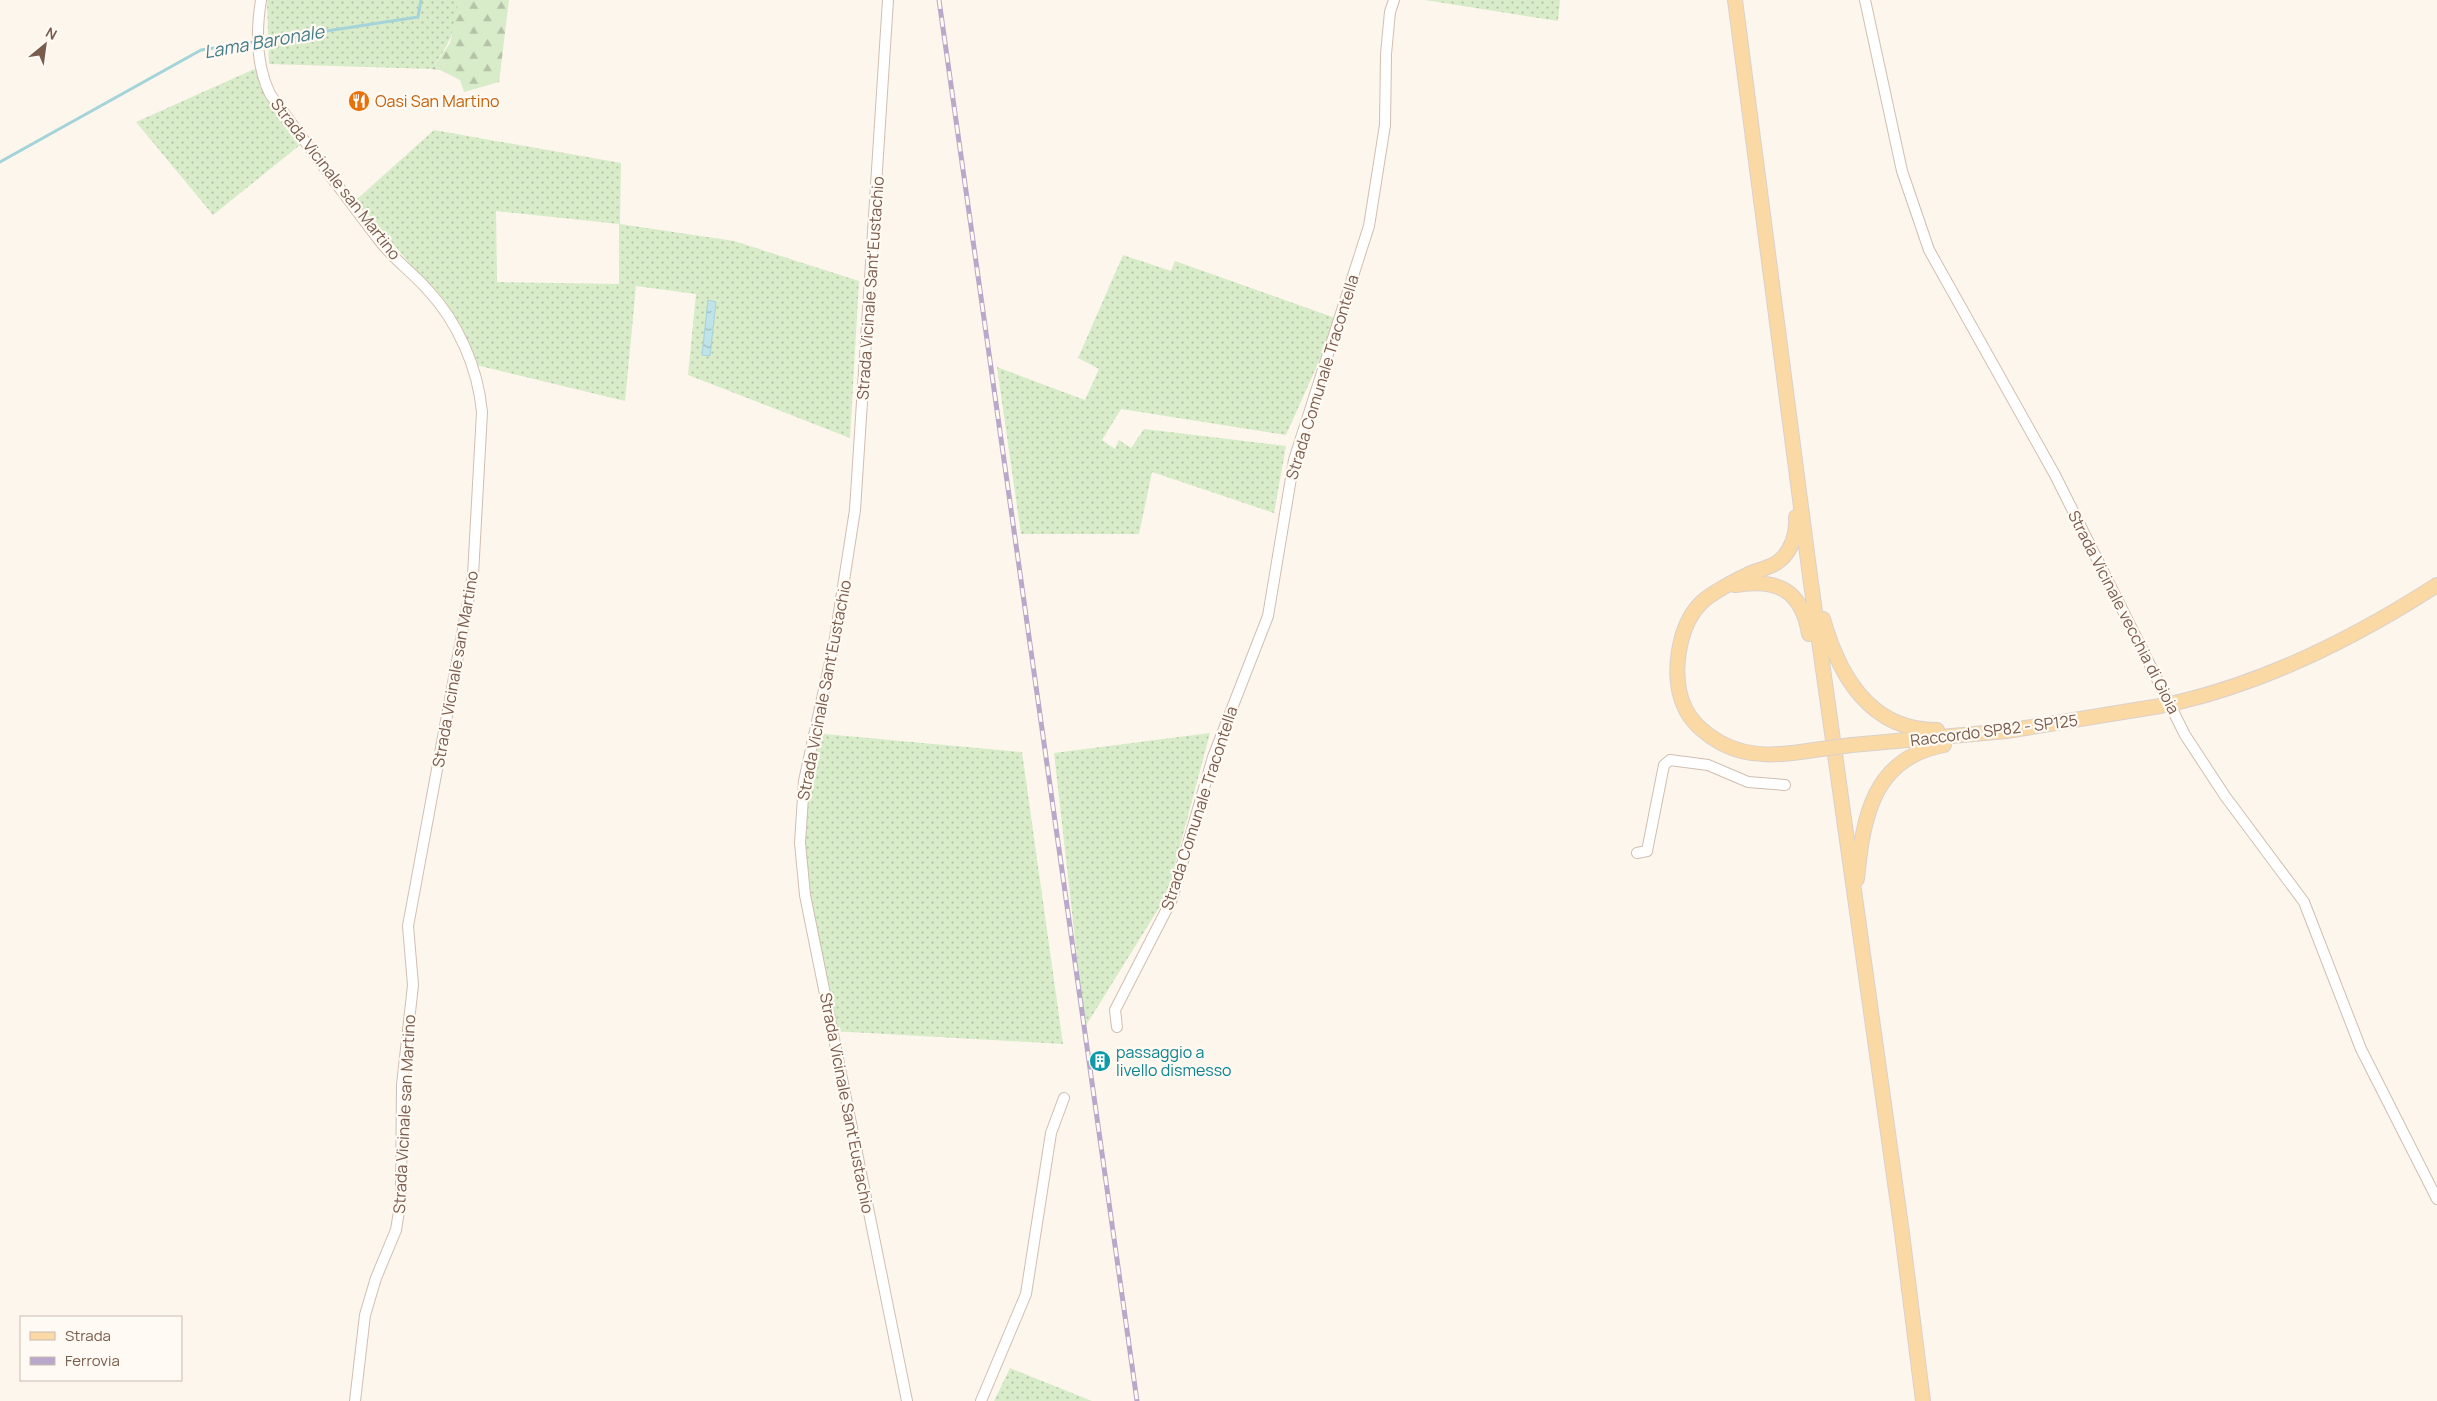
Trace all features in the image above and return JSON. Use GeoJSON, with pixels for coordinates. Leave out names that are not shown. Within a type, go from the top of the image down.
{"type":"FeatureCollection","features":[{"type":"Feature","properties":{"kind":"main road"},"geometry":{"type":"LineString","coordinates":[[1735,0],[1810,576],[1902,1233],[1923,1401]]}},
{"type":"Feature","properties":{"kind":"main road","name":"Raccordo SP82 - SP125"},"geometry":{"type":"LineString","coordinates":[[1796,462],[1794,482],[1796,527],[1788,551],[1774,564],[1748,574],[1701,603],[1689,620],[1683,636],[1678,664],[1678,681],[1680,696],[1686,710],[1707,734],[1722,744],[1741,752],[1769,755],[1993,732],[2052,725],[2179,702],[2273,672],[2324,650],[2383,620],[2437,585]]}},
{"type":"Feature","properties":{"kind":"main road"},"geometry":{"type":"LineString","coordinates":[[1810,576],[1834,656],[1850,685],[1871,705],[1891,720],[1923,730],[1993,732]]}},
{"type":"Feature","properties":{"kind":"main road"},"geometry":{"type":"LineString","coordinates":[[1730,586],[1762,582],[1775,584],[1787,591],[1797,601],[1807,620],[1814,656],[1829,711]]}},
{"type":"Feature","properties":{"kind":"main road"},"geometry":{"type":"LineString","coordinates":[[1855,903],[1864,824],[1871,803],[1893,769],[1908,757],[1928,748],[1972,739],[1993,732]]}},
{"type":"Feature","properties":{"kind":"street","name":"Strada Vicinale san Martino"},"geometry":{"type":"LineString","coordinates":[[261,0],[258,40],[262,73],[270,94],[380,242],[429,290],[453,326],[470,359],[481,397],[482,412],[473,575],[408,926],[413,985],[402,1085],[403,1179],[396,1230],[376,1278],[365,1315],[355,1401]]}},
{"type":"Feature","properties":{"kind":"street","name":"Strada Vicinale Sant'Eustachio"},"geometry":{"type":"LineString","coordinates":[[888,0],[855,510],[834,644],[806,766],[800,843],[805,895],[907,1401]]}},
{"type":"Feature","properties":{"kind":"street","name":"Strada Comunale Tracontella"},"geometry":{"type":"LineString","coordinates":[[1117,1027],[1115,1010],[1172,899],[1213,757],[1268,616],[1294,460],[1369,226],[1385,125],[1388,29],[1394,0]]}},
{"type":"Feature","properties":{"kind":"street","name":"Strada Vicinale vecchia di Gioia"},"geometry":{"type":"LineString","coordinates":[[1865,0],[1902,171],[1929,250],[2055,475],[2185,735],[2225,796],[2304,902],[2361,1049],[2437,1200]]}},
{"type":"Feature","properties":{"kind":"street"},"geometry":{"type":"LineString","coordinates":[[1637,853],[1647,851],[1664,765],[1670,760],[1708,765],[1748,782],[1785,785]]}},
{"type":"Feature","properties":{"kind":"street"},"geometry":{"type":"LineString","coordinates":[[981,1401],[1026,1294],[1051,1133],[1064,1098]]}},
{"type":"Feature","properties":{"kind":"green space"},"geometry":{"type":"Polygon","coordinates":[[[267,0],[459,0],[451,37],[432,69],[269,64],[267,0]]]}},
{"type":"Feature","properties":{"kind":"green space"},"geometry":{"type":"Polygon","coordinates":[[[459,0],[509,0],[499,82],[464,92],[460,80],[440,70],[432,69],[450,43],[459,0]]]}},
{"type":"Feature","properties":{"kind":"green space"},"geometry":{"type":"Polygon","coordinates":[[[1425,0],[1560,0],[1558,21],[1425,0]]]}},
{"type":"Feature","properties":{"kind":"green space"},"geometry":{"type":"Polygon","coordinates":[[[261,66],[265,84],[305,141],[213,215],[136,122],[261,66]]]}},
{"type":"Feature","properties":{"kind":"green space"},"geometry":{"type":"Polygon","coordinates":[[[434,130],[621,163],[620,224],[734,241],[859,281],[850,438],[688,375],[696,294],[636,286],[625,401],[472,364],[426,283],[356,200],[434,130]],[[496,211],[497,282],[619,284],[619,224],[496,211]]]}},
{"type":"Feature","properties":{"kind":"green space"},"geometry":{"type":"Polygon","coordinates":[[[1123,255],[1171,271],[1175,261],[1338,319],[1286,435],[1121,409],[1102,440],[1115,449],[1119,440],[1131,448],[1144,429],[1286,446],[1274,513],[1152,472],[1139,534],[1021,534],[997,367],[1085,400],[1099,369],[1078,358],[1123,255]]]}},
{"type":"Feature","properties":{"kind":"green space"},"geometry":{"type":"Polygon","coordinates":[[[814,733],[1022,752],[1063,1044],[832,1031],[808,903],[800,829],[814,733]]]}},
{"type":"Feature","properties":{"kind":"green space"},"geometry":{"type":"Polygon","coordinates":[[[1210,733],[1167,895],[1085,1027],[1054,753],[1210,733]]]}},
{"type":"Feature","properties":{"kind":"green space"},"geometry":{"type":"Polygon","coordinates":[[[1010,1368],[1092,1401],[994,1401],[1010,1368]]]}},
{"type":"Feature","properties":{"kind":"water"},"geometry":{"type":"Polygon","coordinates":[[[708,300],[716,302],[710,356],[702,355],[708,300]]]}},
{"type":"Feature","properties":{"kind":"waterway","name":"Lama Baronale"},"geometry":{"type":"LineString","coordinates":[[261,41],[418,17],[421,0]]}},
{"type":"Feature","properties":{"kind":"waterway","name":"Lama Baronale"},"geometry":{"type":"LineString","coordinates":[[0,162],[201,50],[255,42]]}},
{"type":"Feature","properties":{"kind":"railway"},"geometry":{"type":"LineString","coordinates":[[939,0],[1137,1401]]}},
{"type":"Feature","properties":{"kind":"place","name":"Oasi San Martino"},"geometry":{"type":"Point","coordinates":[359,101]}},
{"type":"Feature","properties":{"kind":"place","name":"passaggio a livello dismesso"},"geometry":{"type":"Point","coordinates":[1100,1061]}}]}
